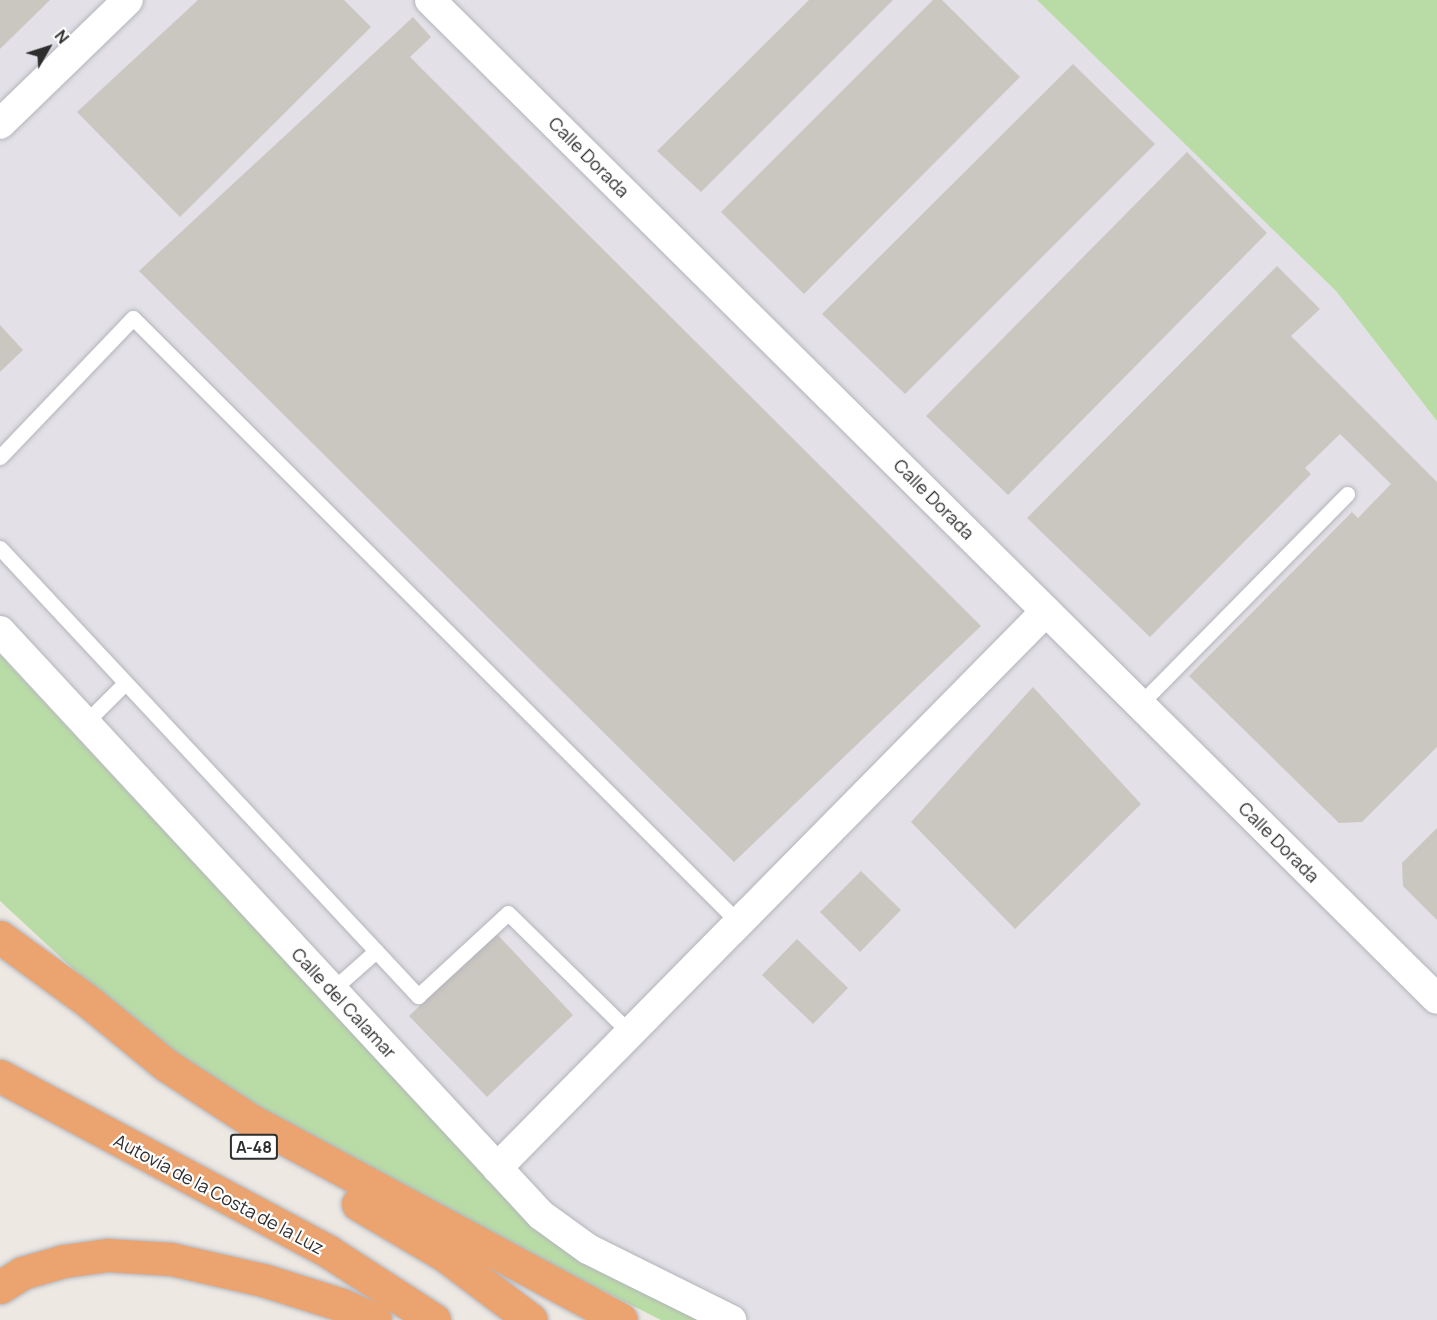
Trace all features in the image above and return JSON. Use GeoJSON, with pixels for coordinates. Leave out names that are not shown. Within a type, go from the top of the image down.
{"type":"FeatureCollection","features":[{"type":"Feature","properties":{"kind":"highway"},"geometry":{"type":"LineString","coordinates":[[0,937],[89,1002],[166,1065],[250,1120],[621,1320]]}},
{"type":"Feature","properties":{"kind":"highway","name":"A-48"},"geometry":{"type":"LineString","coordinates":[[0,943],[74,1015],[155,1083],[242,1140],[446,1256],[531,1320]]}},
{"type":"Feature","properties":{"kind":"highway","name":"Autovía de la Costa de la Luz"},"geometry":{"type":"LineString","coordinates":[[0,1076],[329,1252],[434,1320]]}},
{"type":"Feature","properties":{"kind":"highway"},"geometry":{"type":"LineString","coordinates":[[0,1287],[22,1273],[64,1261],[107,1255],[171,1258],[263,1280],[342,1305],[375,1320]]}},
{"type":"Feature","properties":{"kind":"street"},"geometry":{"type":"LineString","coordinates":[[0,124],[128,0]]}},
{"type":"Feature","properties":{"kind":"street","name":"Calle Dorada"},"geometry":{"type":"LineString","coordinates":[[430,0],[1437,999]]}},
{"type":"Feature","properties":{"kind":"street"},"geometry":{"type":"LineString","coordinates":[[497,1168],[1046,611]]}},
{"type":"Feature","properties":{"kind":"street","name":"Calle del Calamar"},"geometry":{"type":"LineString","coordinates":[[0,631],[541,1215],[588,1249],[731,1320]]}},
{"type":"Feature","properties":{"kind":"lane"},"geometry":{"type":"LineString","coordinates":[[0,457],[133,318],[739,923]]}},
{"type":"Feature","properties":{"kind":"lane"},"geometry":{"type":"LineString","coordinates":[[1140,704],[1347,494]]}},
{"type":"Feature","properties":{"kind":"lane"},"geometry":{"type":"LineString","coordinates":[[0,548],[418,996],[508,913],[630,1033]]}},
{"type":"Feature","properties":{"kind":"lane"},"geometry":{"type":"LineString","coordinates":[[85,723],[125,683]]}},
{"type":"Feature","properties":{"kind":"lane"},"geometry":{"type":"LineString","coordinates":[[332,990],[376,951]]}},
{"type":"Feature","properties":{"kind":"shaded area"},"geometry":{"type":"Polygon","coordinates":[[[0,0],[1037,0],[1336,291],[1437,421],[1437,1320],[698,1320],[533,1227],[0,655],[0,0]]]}},
{"type":"Feature","properties":{"kind":"green space"},"geometry":{"type":"Polygon","coordinates":[[[1037,0],[1437,0],[1437,421],[1336,291],[1037,0]]]}},
{"type":"Feature","properties":{"kind":"green space"},"geometry":{"type":"Polygon","coordinates":[[[0,655],[533,1227],[698,1320],[661,1320],[528,1253],[259,1108],[174,1051],[96,990],[0,901],[0,655]]]}},
{"type":"Feature","properties":{"kind":"building"},"geometry":{"type":"Polygon","coordinates":[[[0,0],[50,0],[0,49],[0,0]]]}},
{"type":"Feature","properties":{"kind":"building"},"geometry":{"type":"Polygon","coordinates":[[[198,0],[344,0],[371,27],[180,217],[77,112],[198,0]]]}},
{"type":"Feature","properties":{"kind":"building"},"geometry":{"type":"Polygon","coordinates":[[[809,0],[893,0],[701,192],[657,151],[809,0]]]}},
{"type":"Feature","properties":{"kind":"building"},"geometry":{"type":"Polygon","coordinates":[[[933,0],[942,0],[1020,77],[804,294],[721,212],[933,0]]]}},
{"type":"Feature","properties":{"kind":"building"},"geometry":{"type":"Polygon","coordinates":[[[413,17],[431,37],[410,57],[981,626],[734,862],[139,271],[413,17]]]}},
{"type":"Feature","properties":{"kind":"building"},"geometry":{"type":"Polygon","coordinates":[[[1073,64],[1155,144],[905,394],[822,314],[1073,64]]]}},
{"type":"Feature","properties":{"kind":"building"},"geometry":{"type":"Polygon","coordinates":[[[1187,152],[1267,233],[1008,495],[926,416],[1187,152]]]}},
{"type":"Feature","properties":{"kind":"building"},"geometry":{"type":"Polygon","coordinates":[[[1277,266],[1320,309],[1291,336],[1437,482],[1437,747],[1362,822],[1339,823],[1189,676],[1352,512],[1358,518],[1391,484],[1340,434],[1305,468],[1311,474],[1150,637],[1027,518],[1277,266]]]}},
{"type":"Feature","properties":{"kind":"building"},"geometry":{"type":"Polygon","coordinates":[[[0,325],[23,350],[0,372],[0,325]]]}},
{"type":"Feature","properties":{"kind":"building"},"geometry":{"type":"Polygon","coordinates":[[[1033,687],[1141,804],[1015,929],[911,822],[1033,687]]]}},
{"type":"Feature","properties":{"kind":"building"},"geometry":{"type":"Polygon","coordinates":[[[1437,828],[1437,920],[1403,886],[1402,863],[1437,828]]]}},
{"type":"Feature","properties":{"kind":"building"},"geometry":{"type":"Polygon","coordinates":[[[861,871],[901,910],[860,952],[820,912],[861,871]]]}},
{"type":"Feature","properties":{"kind":"building"},"geometry":{"type":"Polygon","coordinates":[[[496,933],[573,1015],[487,1097],[409,1016],[496,933]]]}},
{"type":"Feature","properties":{"kind":"building"},"geometry":{"type":"Polygon","coordinates":[[[797,939],[848,988],[813,1024],[762,975],[797,939]]]}}]}
